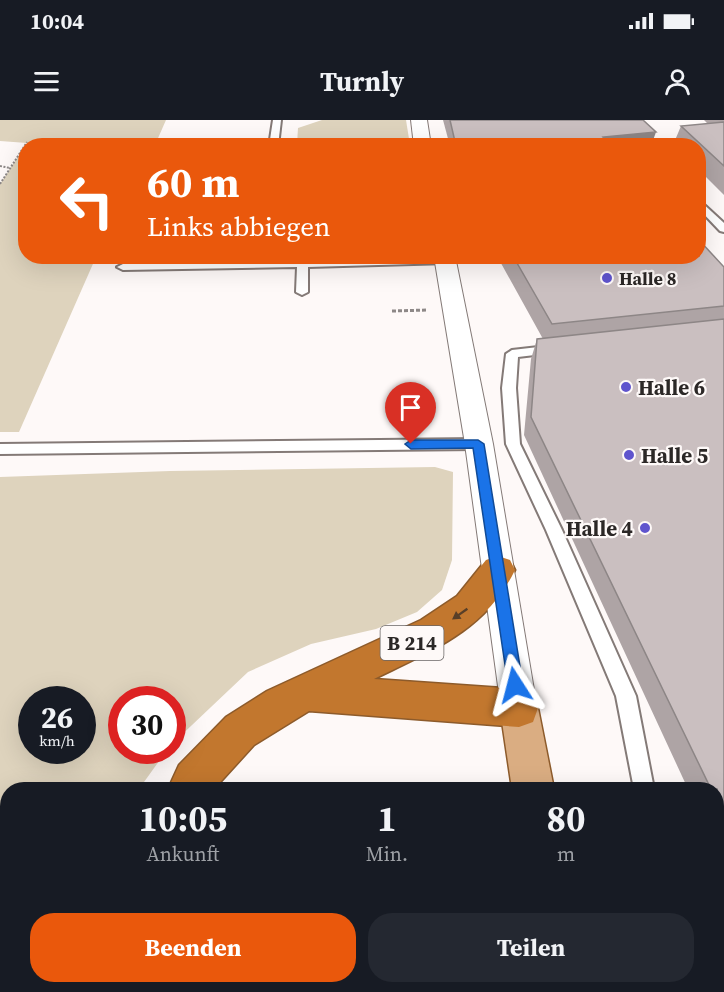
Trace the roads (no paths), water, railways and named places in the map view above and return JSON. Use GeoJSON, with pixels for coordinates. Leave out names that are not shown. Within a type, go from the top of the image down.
{"type":"FeatureCollection","features":[{"type":"Feature","properties":{"kind":"highway","name":"B 214"},"geometry":{"type":"LineString","coordinates":[[193,782],[240,730],[281,704],[309,693],[434,632],[469,608],[498,570]]}},
{"type":"Feature","properties":{"kind":"highway","name":"B 214"},"geometry":{"type":"LineString","coordinates":[[309,693],[519,708]]}},
{"type":"Feature","properties":{"kind":"main road"},"geometry":{"type":"LineString","coordinates":[[519,708],[532,782]]}},
{"type":"Feature","properties":{"kind":"street"},"geometry":{"type":"LineString","coordinates":[[419,120],[422,138]]}},
{"type":"Feature","properties":{"kind":"street"},"geometry":{"type":"LineString","coordinates":[[445,264],[478,444],[519,708]]}},
{"type":"Feature","properties":{"kind":"lane"},"geometry":{"type":"LineString","coordinates":[[274,138],[277,120]]}},
{"type":"Feature","properties":{"kind":"lane"},"geometry":{"type":"LineString","coordinates":[[627,120],[646,138]]}},
{"type":"Feature","properties":{"kind":"lane"},"geometry":{"type":"LineString","coordinates":[[706,210],[724,229]]}},
{"type":"Feature","properties":{"kind":"lane"},"geometry":{"type":"LineString","coordinates":[[123,267],[303,264],[302,292]]}},
{"type":"Feature","properties":{"kind":"lane"},"geometry":{"type":"LineString","coordinates":[[569,348],[512,354],[509,388],[513,444],[554,530],[626,696],[643,782]]}},
{"type":"Feature","properties":{"kind":"lane"},"geometry":{"type":"LineString","coordinates":[[0,449],[478,444]]}},
{"type":"Feature","properties":{"kind":"place","name":"Halle 8"},"geometry":{"type":"Point","coordinates":[607,278]}},
{"type":"Feature","properties":{"kind":"place","name":"Halle 6"},"geometry":{"type":"Point","coordinates":[626,387]}},
{"type":"Feature","properties":{"kind":"place","name":"Halle 5"},"geometry":{"type":"Point","coordinates":[629,455]}},
{"type":"Feature","properties":{"kind":"place","name":"Halle 4"},"geometry":{"type":"Point","coordinates":[645,528]}}]}
